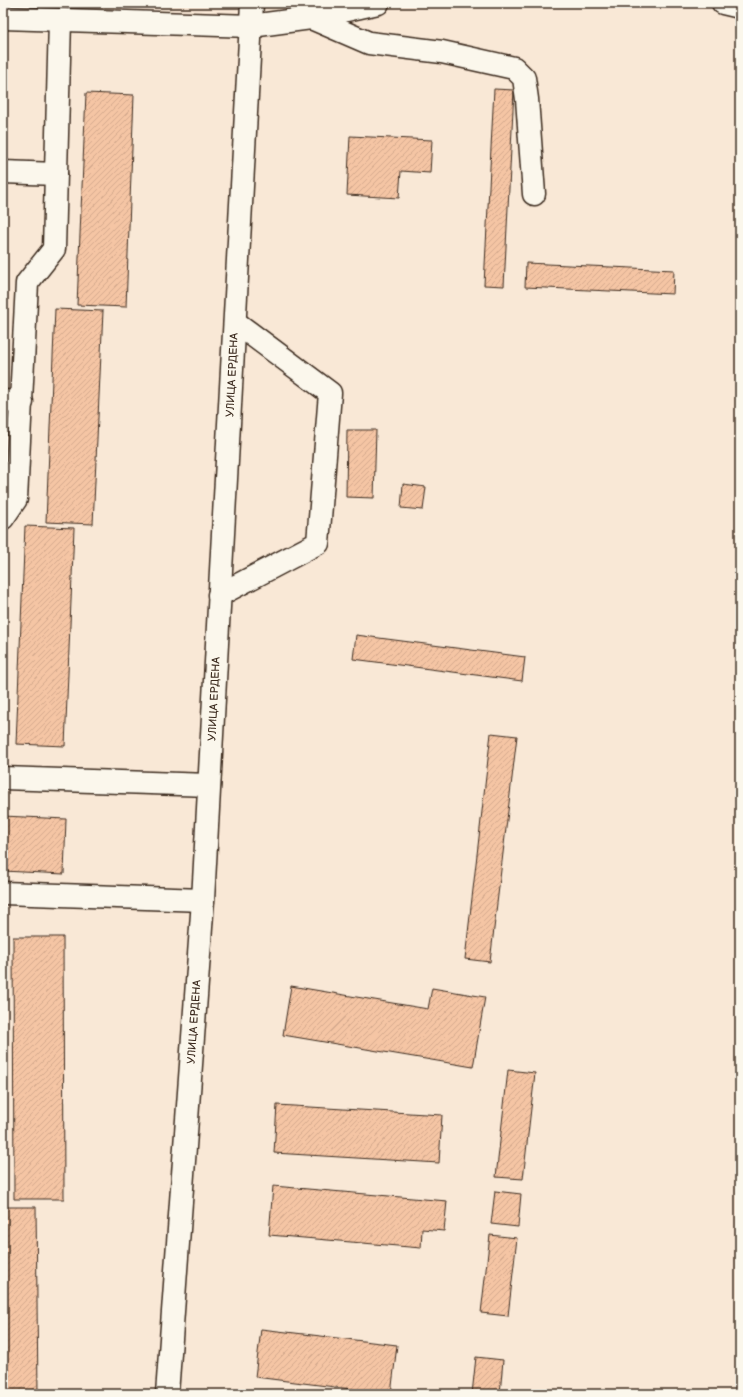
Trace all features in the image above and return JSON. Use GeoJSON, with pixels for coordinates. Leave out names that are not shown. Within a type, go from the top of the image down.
{"type":"FeatureCollection","features":[{"type":"Feature","properties":{"kind":"street","name":"УЛИЦА ЕРДЕНА"},"geometry":{"type":"LineString","coordinates":[[167,1394],[203,900],[252,3]]}},
{"type":"Feature","properties":{"kind":"street"},"geometry":{"type":"LineString","coordinates":[[11,13],[60,20],[251,26],[311,18],[378,3]]}},
{"type":"Feature","properties":{"kind":"street"},"geometry":{"type":"LineString","coordinates":[[723,3],[740,7]]}},
{"type":"Feature","properties":{"kind":"street"},"geometry":{"type":"LineString","coordinates":[[311,18],[369,43],[442,52],[514,68],[524,78],[528,99],[534,194]]}},
{"type":"Feature","properties":{"kind":"street"},"geometry":{"type":"LineString","coordinates":[[3,518],[16,499],[12,401],[27,283],[54,249],[60,20]]}},
{"type":"Feature","properties":{"kind":"street"},"geometry":{"type":"LineString","coordinates":[[3,172],[56,174]]}},
{"type":"Feature","properties":{"kind":"street"},"geometry":{"type":"LineString","coordinates":[[219,595],[318,543],[330,393],[235,322]]}},
{"type":"Feature","properties":{"kind":"street"},"geometry":{"type":"LineString","coordinates":[[3,778],[209,784]]}},
{"type":"Feature","properties":{"kind":"street"},"geometry":{"type":"LineString","coordinates":[[3,893],[203,900]]}},
{"type":"Feature","properties":{"kind":"building"},"geometry":{"type":"Polygon","coordinates":[[[494,89],[514,90],[504,286],[484,285],[494,89]]]}},
{"type":"Feature","properties":{"kind":"building"},"geometry":{"type":"Polygon","coordinates":[[[86,93],[134,95],[126,307],[77,305],[86,93]]]}},
{"type":"Feature","properties":{"kind":"building"},"geometry":{"type":"Polygon","coordinates":[[[3,98],[5,98],[3,137],[3,98]]]}},
{"type":"Feature","properties":{"kind":"building"},"geometry":{"type":"Polygon","coordinates":[[[350,136],[432,140],[430,173],[401,171],[399,198],[347,195],[350,136]]]}},
{"type":"Feature","properties":{"kind":"building"},"geometry":{"type":"Polygon","coordinates":[[[526,263],[674,270],[673,294],[525,287],[526,263]]]}},
{"type":"Feature","properties":{"kind":"building"},"geometry":{"type":"Polygon","coordinates":[[[55,309],[103,311],[93,524],[46,522],[55,309]]]}},
{"type":"Feature","properties":{"kind":"building"},"geometry":{"type":"Polygon","coordinates":[[[347,430],[376,430],[374,498],[346,497],[347,430]]]}},
{"type":"Feature","properties":{"kind":"building"},"geometry":{"type":"Polygon","coordinates":[[[403,484],[426,487],[423,510],[401,508],[403,484]]]}},
{"type":"Feature","properties":{"kind":"building"},"geometry":{"type":"Polygon","coordinates":[[[25,526],[74,528],[65,746],[16,744],[25,526]]]}},
{"type":"Feature","properties":{"kind":"building"},"geometry":{"type":"Polygon","coordinates":[[[356,635],[525,657],[522,681],[353,659],[356,635]]]}},
{"type":"Feature","properties":{"kind":"building"},"geometry":{"type":"Polygon","coordinates":[[[491,733],[517,736],[490,962],[465,959],[491,733]]]}},
{"type":"Feature","properties":{"kind":"building"},"geometry":{"type":"Polygon","coordinates":[[[3,816],[66,819],[64,874],[3,871],[3,816]]]}},
{"type":"Feature","properties":{"kind":"building"},"geometry":{"type":"Polygon","coordinates":[[[13,937],[63,937],[64,1199],[14,1199],[13,937]]]}},
{"type":"Feature","properties":{"kind":"building"},"geometry":{"type":"Polygon","coordinates":[[[291,986],[428,1009],[432,988],[485,997],[473,1067],[283,1035],[291,986]]]}},
{"type":"Feature","properties":{"kind":"building"},"geometry":{"type":"Polygon","coordinates":[[[508,1070],[535,1073],[523,1179],[496,1177],[508,1070]]]}},
{"type":"Feature","properties":{"kind":"building"},"geometry":{"type":"Polygon","coordinates":[[[277,1105],[442,1115],[439,1163],[274,1153],[277,1105]]]}},
{"type":"Feature","properties":{"kind":"building"},"geometry":{"type":"Polygon","coordinates":[[[273,1186],[447,1201],[444,1231],[422,1229],[421,1248],[269,1235],[273,1186]]]}},
{"type":"Feature","properties":{"kind":"building"},"geometry":{"type":"Polygon","coordinates":[[[495,1191],[521,1194],[518,1227],[491,1224],[495,1191]]]}},
{"type":"Feature","properties":{"kind":"building"},"geometry":{"type":"Polygon","coordinates":[[[3,1207],[36,1207],[38,1394],[3,1394],[3,1207]]]}},
{"type":"Feature","properties":{"kind":"building"},"geometry":{"type":"Polygon","coordinates":[[[490,1235],[517,1238],[508,1316],[481,1313],[490,1235]]]}},
{"type":"Feature","properties":{"kind":"building"},"geometry":{"type":"Polygon","coordinates":[[[261,1329],[397,1345],[391,1394],[255,1377],[261,1329]]]}},
{"type":"Feature","properties":{"kind":"building"},"geometry":{"type":"Polygon","coordinates":[[[476,1357],[503,1360],[500,1394],[472,1394],[476,1357]]]}}]}
